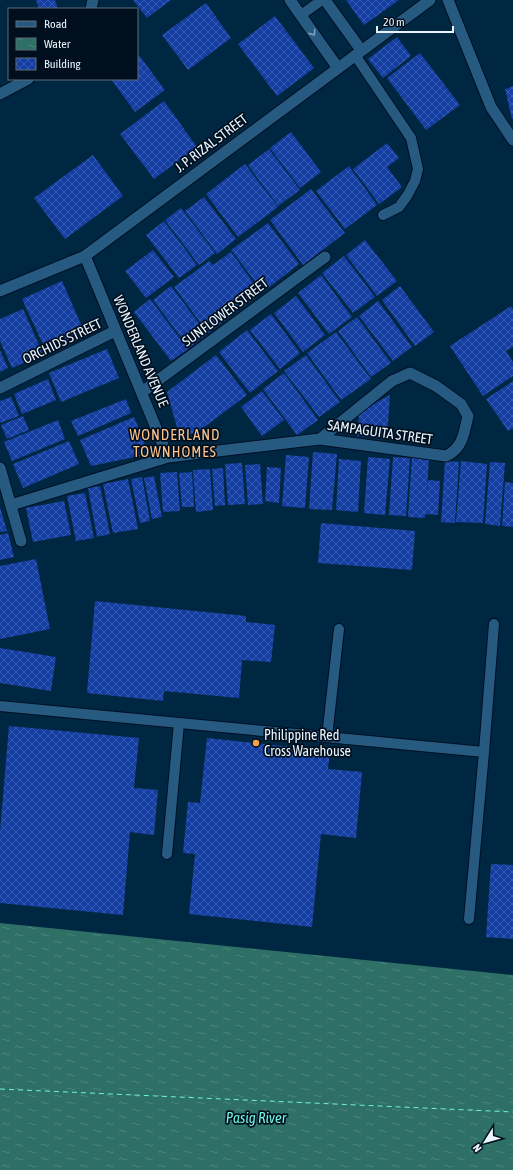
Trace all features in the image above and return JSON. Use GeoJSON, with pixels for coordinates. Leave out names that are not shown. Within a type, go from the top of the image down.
{"type":"FeatureCollection","features":[{"type":"Feature","properties":{"kind":"street"},"geometry":{"type":"LineString","coordinates":[[290,0],[338,68]]}},
{"type":"Feature","properties":{"kind":"street"},"geometry":{"type":"LineString","coordinates":[[325,0],[358,53]]}},
{"type":"Feature","properties":{"kind":"street","name":"J. P. RIZAL STREET"},"geometry":{"type":"LineString","coordinates":[[0,291],[85,256],[430,0]]}},
{"type":"Feature","properties":{"kind":"street"},"geometry":{"type":"LineString","coordinates":[[448,0],[490,107],[513,140]]}},
{"type":"Feature","properties":{"kind":"street"},"geometry":{"type":"LineString","coordinates":[[0,94],[26,80]]}},
{"type":"Feature","properties":{"kind":"street","name":"WONDERLAND AVENUE"},"geometry":{"type":"LineString","coordinates":[[85,256],[168,457]]}},
{"type":"Feature","properties":{"kind":"street","name":"SUNFLOWER STREET"},"geometry":{"type":"LineString","coordinates":[[142,392],[325,256]]}},
{"type":"Feature","properties":{"kind":"street","name":"ORCHIDS STREET"},"geometry":{"type":"LineString","coordinates":[[0,388],[115,331]]}},
{"type":"Feature","properties":{"kind":"street","name":"SAMPAGUITA STREET"},"geometry":{"type":"LineString","coordinates":[[11,505],[168,457],[320,439],[446,456],[454,452],[461,445],[468,416],[461,404],[436,386],[410,373],[392,381],[320,439]]}},
{"type":"Feature","properties":{"kind":"street"},"geometry":{"type":"LineString","coordinates":[[0,468],[21,541]]}},
{"type":"Feature","properties":{"kind":"lane"},"geometry":{"type":"LineString","coordinates":[[301,15],[322,0]]}},
{"type":"Feature","properties":{"kind":"lane"},"geometry":{"type":"LineString","coordinates":[[358,53],[411,138],[418,169],[415,181],[399,207],[383,215]]}},
{"type":"Feature","properties":{"kind":"lane"},"geometry":{"type":"LineString","coordinates":[[470,919],[494,624]]}},
{"type":"Feature","properties":{"kind":"lane"},"geometry":{"type":"LineString","coordinates":[[327,737],[339,628]]}},
{"type":"Feature","properties":{"kind":"lane"},"geometry":{"type":"LineString","coordinates":[[0,706],[484,752]]}},
{"type":"Feature","properties":{"kind":"lane"},"geometry":{"type":"LineString","coordinates":[[167,854],[180,724]]}},
{"type":"Feature","properties":{"kind":"water","name":"Pasig River"},"geometry":{"type":"Polygon","coordinates":[[[0,923],[513,975],[513,1170],[0,1170],[0,923]]]}},
{"type":"Feature","properties":{"kind":"building"},"geometry":{"type":"Polygon","coordinates":[[[36,0],[55,0],[58,8],[39,8],[36,0]]]}},
{"type":"Feature","properties":{"kind":"building"},"geometry":{"type":"Polygon","coordinates":[[[133,0],[171,0],[147,18],[133,0]]]}},
{"type":"Feature","properties":{"kind":"building"},"geometry":{"type":"Polygon","coordinates":[[[346,0],[399,0],[364,25],[346,0]]]}},
{"type":"Feature","properties":{"kind":"building"},"geometry":{"type":"Polygon","coordinates":[[[206,3],[231,38],[188,70],[162,35],[206,3]]]}},
{"type":"Feature","properties":{"kind":"building"},"geometry":{"type":"Polygon","coordinates":[[[275,16],[314,68],[277,96],[238,44],[275,16]]]}},
{"type":"Feature","properties":{"kind":"building"},"geometry":{"type":"Polygon","coordinates":[[[397,37],[411,56],[383,78],[368,59],[397,37]]]}},
{"type":"Feature","properties":{"kind":"building"},"geometry":{"type":"Polygon","coordinates":[[[420,53],[460,105],[426,130],[387,78],[420,53]]]}},
{"type":"Feature","properties":{"kind":"building"},"geometry":{"type":"Polygon","coordinates":[[[138,54],[165,90],[135,112],[112,80],[138,80],[138,54]]]}},
{"type":"Feature","properties":{"kind":"building"},"geometry":{"type":"Polygon","coordinates":[[[513,86],[513,119],[512,119],[505,89],[513,86]]]}},
{"type":"Feature","properties":{"kind":"building"},"geometry":{"type":"Polygon","coordinates":[[[164,101],[197,147],[154,179],[120,134],[164,101]]]}},
{"type":"Feature","properties":{"kind":"building"},"geometry":{"type":"Polygon","coordinates":[[[291,132],[321,172],[300,188],[270,148],[291,132]]]}},
{"type":"Feature","properties":{"kind":"building"},"geometry":{"type":"Polygon","coordinates":[[[387,143],[399,158],[387,167],[402,187],[379,204],[353,169],[387,143]]]}},
{"type":"Feature","properties":{"kind":"building"},"geometry":{"type":"Polygon","coordinates":[[[269,149],[300,190],[278,206],[248,165],[269,149]]]}},
{"type":"Feature","properties":{"kind":"building"},"geometry":{"type":"Polygon","coordinates":[[[93,155],[123,196],[65,239],[34,198],[93,155]]]}},
{"type":"Feature","properties":{"kind":"building"},"geometry":{"type":"Polygon","coordinates":[[[245,164],[278,207],[238,237],[206,194],[245,164]]]}},
{"type":"Feature","properties":{"kind":"building"},"geometry":{"type":"Polygon","coordinates":[[[349,166],[377,205],[345,229],[316,191],[349,166]]]}},
{"type":"Feature","properties":{"kind":"building"},"geometry":{"type":"Polygon","coordinates":[[[311,189],[345,233],[303,265],[270,220],[311,189]]]}},
{"type":"Feature","properties":{"kind":"building"},"geometry":{"type":"Polygon","coordinates":[[[204,197],[236,239],[217,254],[185,211],[204,197]]]}},
{"type":"Feature","properties":{"kind":"building"},"geometry":{"type":"Polygon","coordinates":[[[181,208],[215,253],[199,265],[165,220],[181,208]]]}},
{"type":"Feature","properties":{"kind":"building"},"geometry":{"type":"Polygon","coordinates":[[[164,221],[197,265],[179,278],[146,235],[164,221]]]}},
{"type":"Feature","properties":{"kind":"building"},"geometry":{"type":"Polygon","coordinates":[[[268,223],[299,264],[263,292],[231,250],[268,223]]]}},
{"type":"Feature","properties":{"kind":"building"},"geometry":{"type":"Polygon","coordinates":[[[365,240],[397,281],[377,296],[346,255],[365,240]]]}},
{"type":"Feature","properties":{"kind":"building"},"geometry":{"type":"Polygon","coordinates":[[[153,250],[174,277],[146,298],[125,271],[153,250]]]}},
{"type":"Feature","properties":{"kind":"building"},"geometry":{"type":"Polygon","coordinates":[[[231,252],[261,293],[208,333],[174,287],[209,261],[213,265],[231,252]]]}},
{"type":"Feature","properties":{"kind":"building"},"geometry":{"type":"Polygon","coordinates":[[[344,256],[375,297],[353,313],[322,273],[344,256]]]}},
{"type":"Feature","properties":{"kind":"building"},"geometry":{"type":"Polygon","coordinates":[[[321,275],[352,317],[329,334],[298,293],[321,275]]]}},
{"type":"Feature","properties":{"kind":"building"},"geometry":{"type":"Polygon","coordinates":[[[62,281],[86,336],[47,353],[22,299],[62,281]]]}},
{"type":"Feature","properties":{"kind":"building"},"geometry":{"type":"Polygon","coordinates":[[[171,286],[207,334],[189,348],[153,300],[171,286]]]}},
{"type":"Feature","properties":{"kind":"building"},"geometry":{"type":"Polygon","coordinates":[[[400,286],[434,332],[415,346],[382,300],[400,286]]]}},
{"type":"Feature","properties":{"kind":"building"},"geometry":{"type":"Polygon","coordinates":[[[296,296],[325,335],[303,352],[274,313],[296,296]]]}},
{"type":"Feature","properties":{"kind":"building"},"geometry":{"type":"Polygon","coordinates":[[[150,299],[188,349],[171,361],[134,312],[150,299]]]}},
{"type":"Feature","properties":{"kind":"building"},"geometry":{"type":"Polygon","coordinates":[[[378,301],[412,347],[393,361],[359,316],[378,301]]]}},
{"type":"Feature","properties":{"kind":"building"},"geometry":{"type":"Polygon","coordinates":[[[511,306],[513,309],[513,347],[506,351],[513,362],[513,376],[483,396],[450,346],[511,306]]]}},
{"type":"Feature","properties":{"kind":"building"},"geometry":{"type":"Polygon","coordinates":[[[23,309],[43,354],[12,368],[0,341],[0,319],[23,309]]]}},
{"type":"Feature","properties":{"kind":"building"},"geometry":{"type":"Polygon","coordinates":[[[271,314],[300,353],[280,369],[250,330],[271,314]]]}},
{"type":"Feature","properties":{"kind":"building"},"geometry":{"type":"Polygon","coordinates":[[[357,317],[391,363],[371,377],[338,331],[357,317]]]}},
{"type":"Feature","properties":{"kind":"building"},"geometry":{"type":"Polygon","coordinates":[[[247,330],[278,371],[250,393],[219,352],[247,330]]]}},
{"type":"Feature","properties":{"kind":"building"},"geometry":{"type":"Polygon","coordinates":[[[336,332],[371,379],[341,400],[307,353],[336,332]]]}},
{"type":"Feature","properties":{"kind":"building"},"geometry":{"type":"Polygon","coordinates":[[[107,349],[119,378],[61,402],[49,373],[107,349]]]}},
{"type":"Feature","properties":{"kind":"building"},"geometry":{"type":"Polygon","coordinates":[[[0,350],[8,368],[0,372],[0,350]]]}},
{"type":"Feature","properties":{"kind":"building"},"geometry":{"type":"Polygon","coordinates":[[[216,355],[247,395],[199,431],[180,438],[167,392],[216,355]]]}},
{"type":"Feature","properties":{"kind":"building"},"geometry":{"type":"Polygon","coordinates":[[[306,355],[340,402],[319,417],[284,371],[306,355]]]}},
{"type":"Feature","properties":{"kind":"building"},"geometry":{"type":"Polygon","coordinates":[[[284,373],[318,420],[297,435],[263,389],[284,373]]]}},
{"type":"Feature","properties":{"kind":"building"},"geometry":{"type":"Polygon","coordinates":[[[48,379],[56,400],[22,414],[14,394],[48,379]]]}},
{"type":"Feature","properties":{"kind":"building"},"geometry":{"type":"Polygon","coordinates":[[[513,381],[513,428],[508,431],[486,399],[513,381]]]}},
{"type":"Feature","properties":{"kind":"building"},"geometry":{"type":"Polygon","coordinates":[[[262,391],[284,420],[262,436],[241,407],[262,391]]]}},
{"type":"Feature","properties":{"kind":"building"},"geometry":{"type":"Polygon","coordinates":[[[390,395],[387,438],[357,436],[359,415],[365,409],[390,395]]]}},
{"type":"Feature","properties":{"kind":"building"},"geometry":{"type":"Polygon","coordinates":[[[11,397],[19,416],[0,423],[0,401],[11,397]]]}},
{"type":"Feature","properties":{"kind":"building"},"geometry":{"type":"Polygon","coordinates":[[[126,399],[131,413],[78,436],[71,421],[126,399]]]}},
{"type":"Feature","properties":{"kind":"building"},"geometry":{"type":"Polygon","coordinates":[[[23,416],[29,430],[7,439],[1,425],[23,416]]]}},
{"type":"Feature","properties":{"kind":"building"},"geometry":{"type":"Polygon","coordinates":[[[134,417],[145,444],[140,456],[91,466],[80,440],[134,417]]]}},
{"type":"Feature","properties":{"kind":"building"},"geometry":{"type":"Polygon","coordinates":[[[58,420],[65,439],[12,461],[4,442],[58,420]]]}},
{"type":"Feature","properties":{"kind":"building"},"geometry":{"type":"Polygon","coordinates":[[[69,441],[79,464],[23,488],[13,464],[69,441]]]}},
{"type":"Feature","properties":{"kind":"building"},"geometry":{"type":"Polygon","coordinates":[[[313,452],[337,454],[332,510],[309,509],[313,452]]]}},
{"type":"Feature","properties":{"kind":"building"},"geometry":{"type":"Polygon","coordinates":[[[286,455],[309,457],[305,508],[282,506],[286,455]]]}},
{"type":"Feature","properties":{"kind":"building"},"geometry":{"type":"Polygon","coordinates":[[[368,457],[390,459],[385,515],[364,513],[368,457]]]}},
{"type":"Feature","properties":{"kind":"building"},"geometry":{"type":"Polygon","coordinates":[[[393,457],[410,458],[406,516],[389,515],[393,457]]]}},
{"type":"Feature","properties":{"kind":"building"},"geometry":{"type":"Polygon","coordinates":[[[412,457],[429,459],[425,518],[408,517],[412,457]]]}},
{"type":"Feature","properties":{"kind":"building"},"geometry":{"type":"Polygon","coordinates":[[[339,459],[361,461],[358,512],[336,510],[339,459]]]}},
{"type":"Feature","properties":{"kind":"building"},"geometry":{"type":"Polygon","coordinates":[[[445,461],[459,462],[455,523],[441,522],[445,461]]]}},
{"type":"Feature","properties":{"kind":"building"},"geometry":{"type":"Polygon","coordinates":[[[461,461],[487,464],[483,523],[456,522],[461,461]]]}},
{"type":"Feature","properties":{"kind":"building"},"geometry":{"type":"Polygon","coordinates":[[[490,462],[505,463],[500,526],[485,524],[490,462]]]}},
{"type":"Feature","properties":{"kind":"building"},"geometry":{"type":"Polygon","coordinates":[[[242,463],[245,504],[228,505],[225,464],[242,463]]]}},
{"type":"Feature","properties":{"kind":"building"},"geometry":{"type":"Polygon","coordinates":[[[260,464],[263,504],[248,505],[245,465],[260,464]]]}},
{"type":"Feature","properties":{"kind":"building"},"geometry":{"type":"Polygon","coordinates":[[[267,467],[281,468],[279,503],[265,501],[267,467]]]}},
{"type":"Feature","properties":{"kind":"building"},"geometry":{"type":"Polygon","coordinates":[[[223,468],[225,505],[215,506],[212,469],[223,468]]]}},
{"type":"Feature","properties":{"kind":"building"},"geometry":{"type":"Polygon","coordinates":[[[210,469],[213,510],[196,512],[193,470],[210,469]]]}},
{"type":"Feature","properties":{"kind":"building"},"geometry":{"type":"Polygon","coordinates":[[[177,472],[180,511],[163,512],[160,473],[177,472]]]}},
{"type":"Feature","properties":{"kind":"building"},"geometry":{"type":"Polygon","coordinates":[[[192,472],[194,507],[182,507],[179,473],[192,472]]]}},
{"type":"Feature","properties":{"kind":"building"},"geometry":{"type":"Polygon","coordinates":[[[154,476],[162,517],[152,519],[144,478],[154,476]]]}},
{"type":"Feature","properties":{"kind":"building"},"geometry":{"type":"Polygon","coordinates":[[[142,477],[150,521],[140,523],[131,479],[142,477]]]}},
{"type":"Feature","properties":{"kind":"building"},"geometry":{"type":"Polygon","coordinates":[[[128,479],[138,529],[113,533],[103,484],[128,479]]]}},
{"type":"Feature","properties":{"kind":"building"},"geometry":{"type":"Polygon","coordinates":[[[428,480],[440,481],[438,515],[425,514],[428,480]]]}},
{"type":"Feature","properties":{"kind":"building"},"geometry":{"type":"Polygon","coordinates":[[[505,482],[513,483],[513,527],[502,526],[505,482]]]}},
{"type":"Feature","properties":{"kind":"building"},"geometry":{"type":"Polygon","coordinates":[[[100,486],[110,534],[97,537],[88,488],[100,486]]]}},
{"type":"Feature","properties":{"kind":"building"},"geometry":{"type":"Polygon","coordinates":[[[85,493],[94,538],[76,541],[67,496],[85,493]]]}},
{"type":"Feature","properties":{"kind":"building"},"geometry":{"type":"Polygon","coordinates":[[[64,501],[71,535],[33,542],[26,508],[64,501]]]}},
{"type":"Feature","properties":{"kind":"building"},"geometry":{"type":"Polygon","coordinates":[[[0,507],[7,531],[0,532],[0,507]]]}},
{"type":"Feature","properties":{"kind":"building"},"geometry":{"type":"Polygon","coordinates":[[[321,523],[415,531],[412,570],[318,563],[321,523]]]}},
{"type":"Feature","properties":{"kind":"building"},"geometry":{"type":"Polygon","coordinates":[[[8,533],[14,557],[0,560],[0,535],[8,533]]]}},
{"type":"Feature","properties":{"kind":"building"},"geometry":{"type":"Polygon","coordinates":[[[36,559],[50,629],[0,639],[0,566],[36,559]]]}},
{"type":"Feature","properties":{"kind":"building"},"geometry":{"type":"Polygon","coordinates":[[[95,601],[246,616],[246,622],[275,625],[271,662],[242,660],[239,698],[164,691],[163,701],[87,693],[95,601]]]}},
{"type":"Feature","properties":{"kind":"building"},"geometry":{"type":"Polygon","coordinates":[[[0,648],[56,657],[51,691],[0,683],[0,648]]]}},
{"type":"Feature","properties":{"kind":"building"},"geometry":{"type":"Polygon","coordinates":[[[9,726],[139,738],[134,788],[158,790],[154,835],[130,832],[123,915],[0,903],[0,832],[9,726]]]}},
{"type":"Feature","properties":{"kind":"building"},"geometry":{"type":"Polygon","coordinates":[[[207,738],[330,751],[328,769],[362,772],[356,838],[321,834],[312,927],[189,914],[195,854],[183,853],[188,802],[200,803],[207,738]]]}},
{"type":"Feature","properties":{"kind":"building"},"geometry":{"type":"Polygon","coordinates":[[[491,864],[513,865],[513,939],[486,937],[491,864]]]}},
{"type":"Feature","properties":{"kind":"ferry route"},"geometry":{"type":"LineString","coordinates":[[0,1089],[513,1112]]}},
{"type":"Feature","properties":{"kind":"place","name":"Philippine Red Cross Warehouse"},"geometry":{"type":"Point","coordinates":[256,743]}},
{"type":"Feature","properties":{"kind":"district","name":"WONDERLAND TOWNHOMES"},"geometry":{"type":"Point","coordinates":[175,442]}}]}
